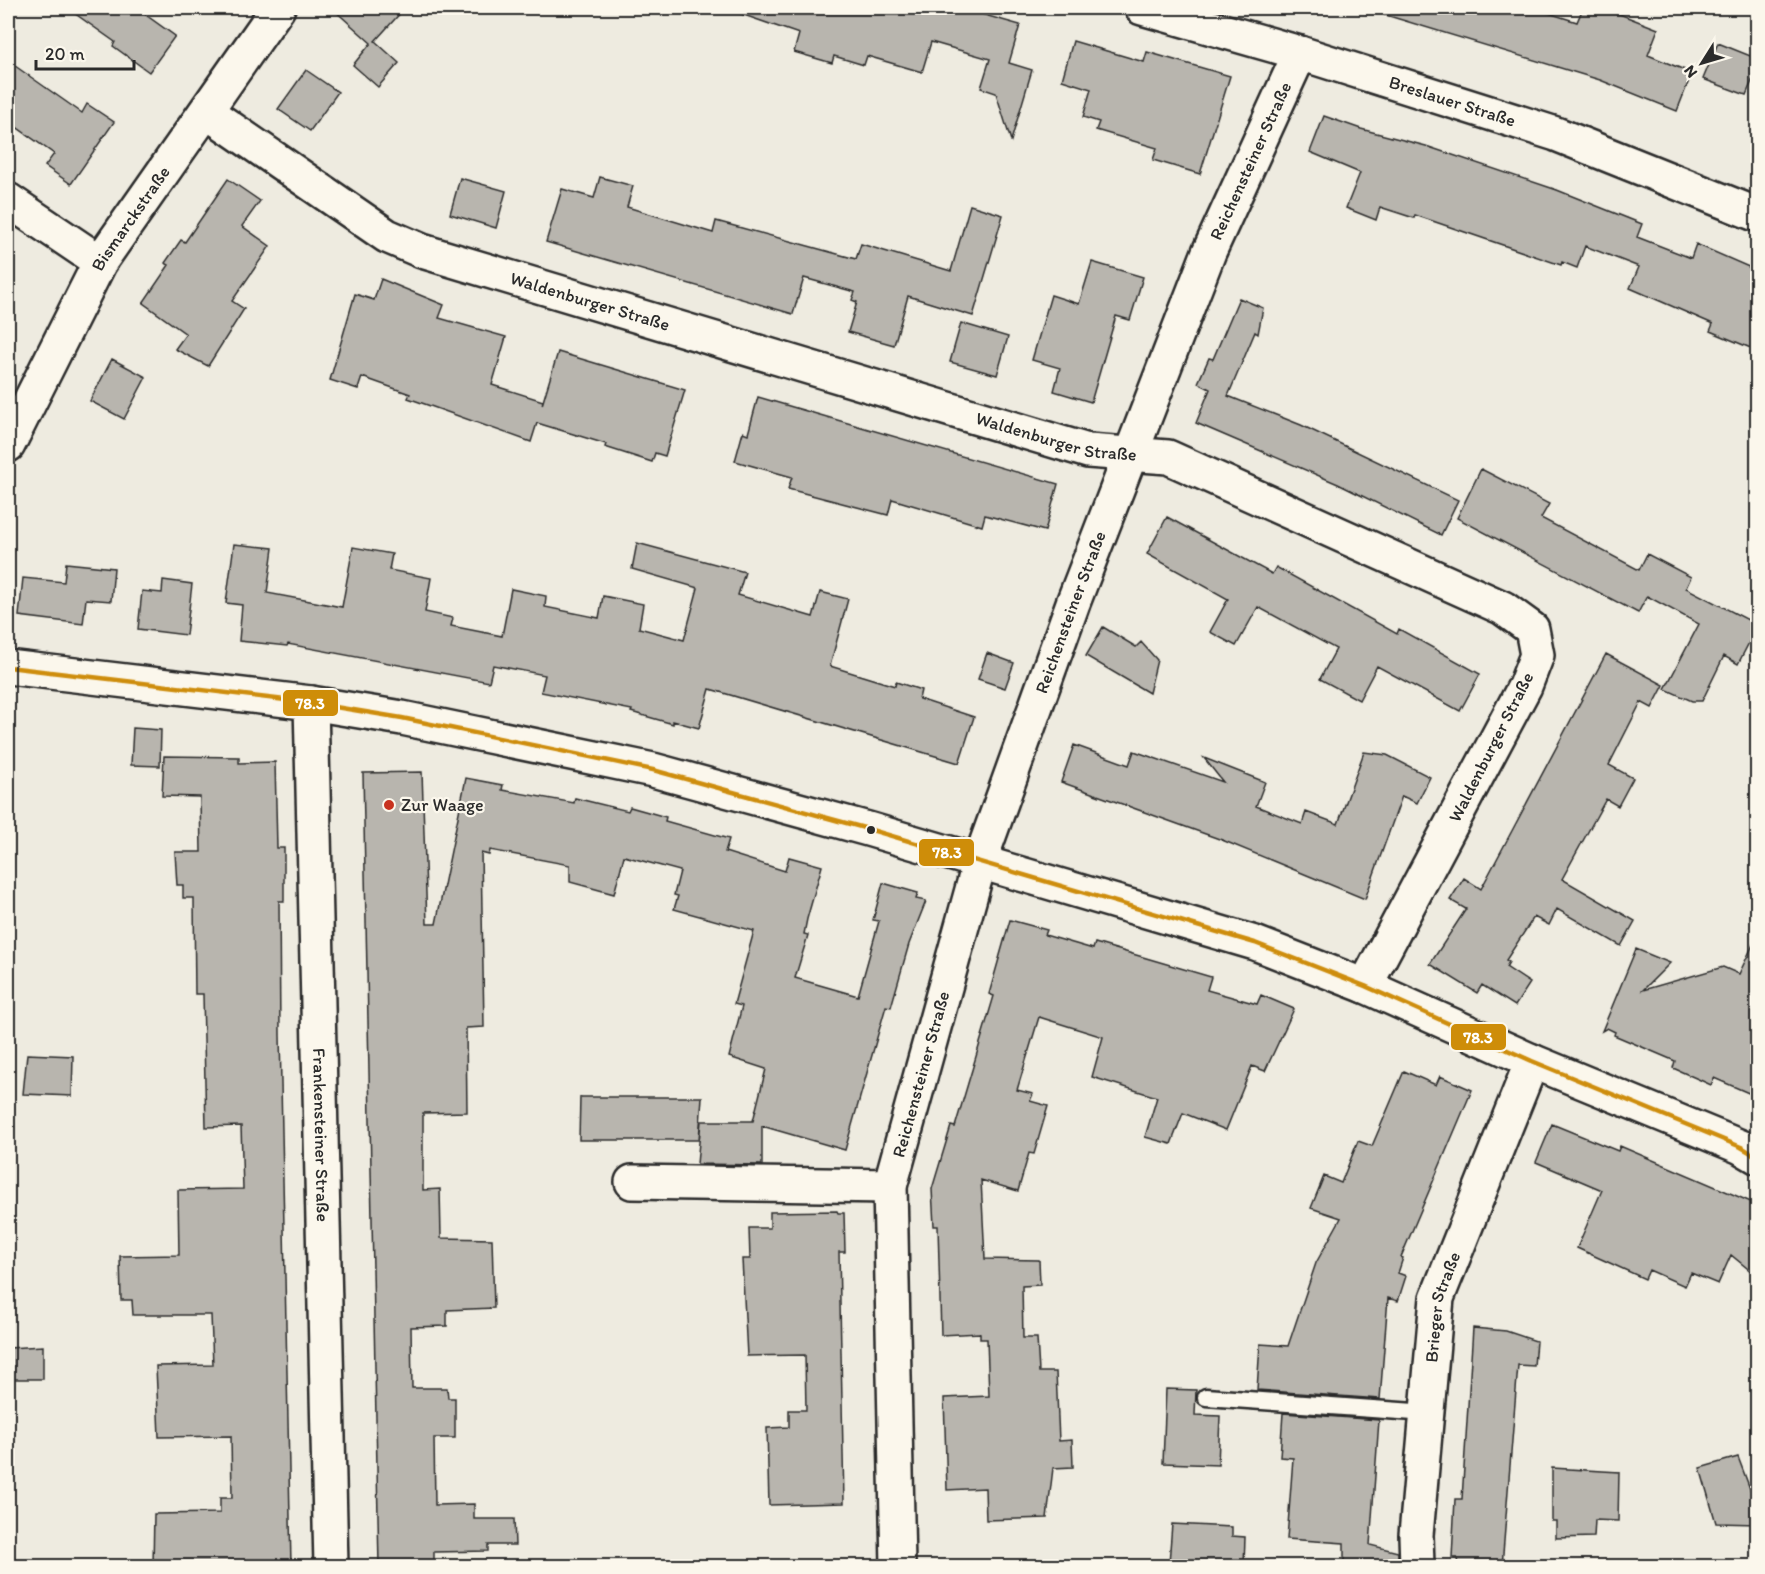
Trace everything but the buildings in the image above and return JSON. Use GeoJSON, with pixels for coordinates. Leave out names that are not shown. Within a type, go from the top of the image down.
{"type":"FeatureCollection","features":[{"type":"Feature","properties":{"kind":"street","name":"Bismarckstraße"},"geometry":{"type":"LineString","coordinates":[[8,445],[100,262],[278,8]]}},
{"type":"Feature","properties":{"kind":"street","name":"Breslauer Straße"},"geometry":{"type":"LineString","coordinates":[[1142,8],[1300,53],[1556,134],[1758,215]]}},
{"type":"Feature","properties":{"kind":"street","name":"Reichensteiner Straße"},"geometry":{"type":"LineString","coordinates":[[898,1566],[890,1186],[980,861],[1130,454],[1209,252],[1300,53]]}},
{"type":"Feature","properties":{"kind":"street","name":"Waldenburger Straße"},"geometry":{"type":"LineString","coordinates":[[207,112],[387,236],[422,251],[1088,450],[1168,457],[1503,609],[1532,629],[1538,656],[1525,686],[1365,986]]}},
{"type":"Feature","properties":{"kind":"street"},"geometry":{"type":"LineString","coordinates":[[8,200],[100,262]]}},
{"type":"Feature","properties":{"kind":"street"},"geometry":{"type":"LineString","coordinates":[[8,667],[311,703],[402,718],[653,770],[980,861],[1255,943],[1365,986],[1532,1061],[1741,1147],[1758,1157]]}},
{"type":"Feature","properties":{"kind":"street","name":"Frankensteiner Straße"},"geometry":{"type":"LineString","coordinates":[[311,703],[331,1566]]}},
{"type":"Feature","properties":{"kind":"street","name":"Brieger Straße"},"geometry":{"type":"LineString","coordinates":[[1417,1566],[1416,1535],[1437,1299],[1532,1061]]}},
{"type":"Feature","properties":{"kind":"street"},"geometry":{"type":"LineString","coordinates":[[632,1182],[890,1186]]}},
{"type":"Feature","properties":{"kind":"lane"},"geometry":{"type":"LineString","coordinates":[[1206,1397],[1428,1413]]}},
{"type":"Feature","properties":{"kind":"transit line","name":"78.3"},"geometry":{"type":"LineString","coordinates":[[8,667],[311,703],[402,718],[653,770],[868,829],[1255,943],[1365,986],[1532,1061],[1741,1147],[1758,1157]]}},
{"type":"Feature","properties":{"kind":"place","name":"Zur Waage"},"geometry":{"type":"Point","coordinates":[389,805]}}]}
